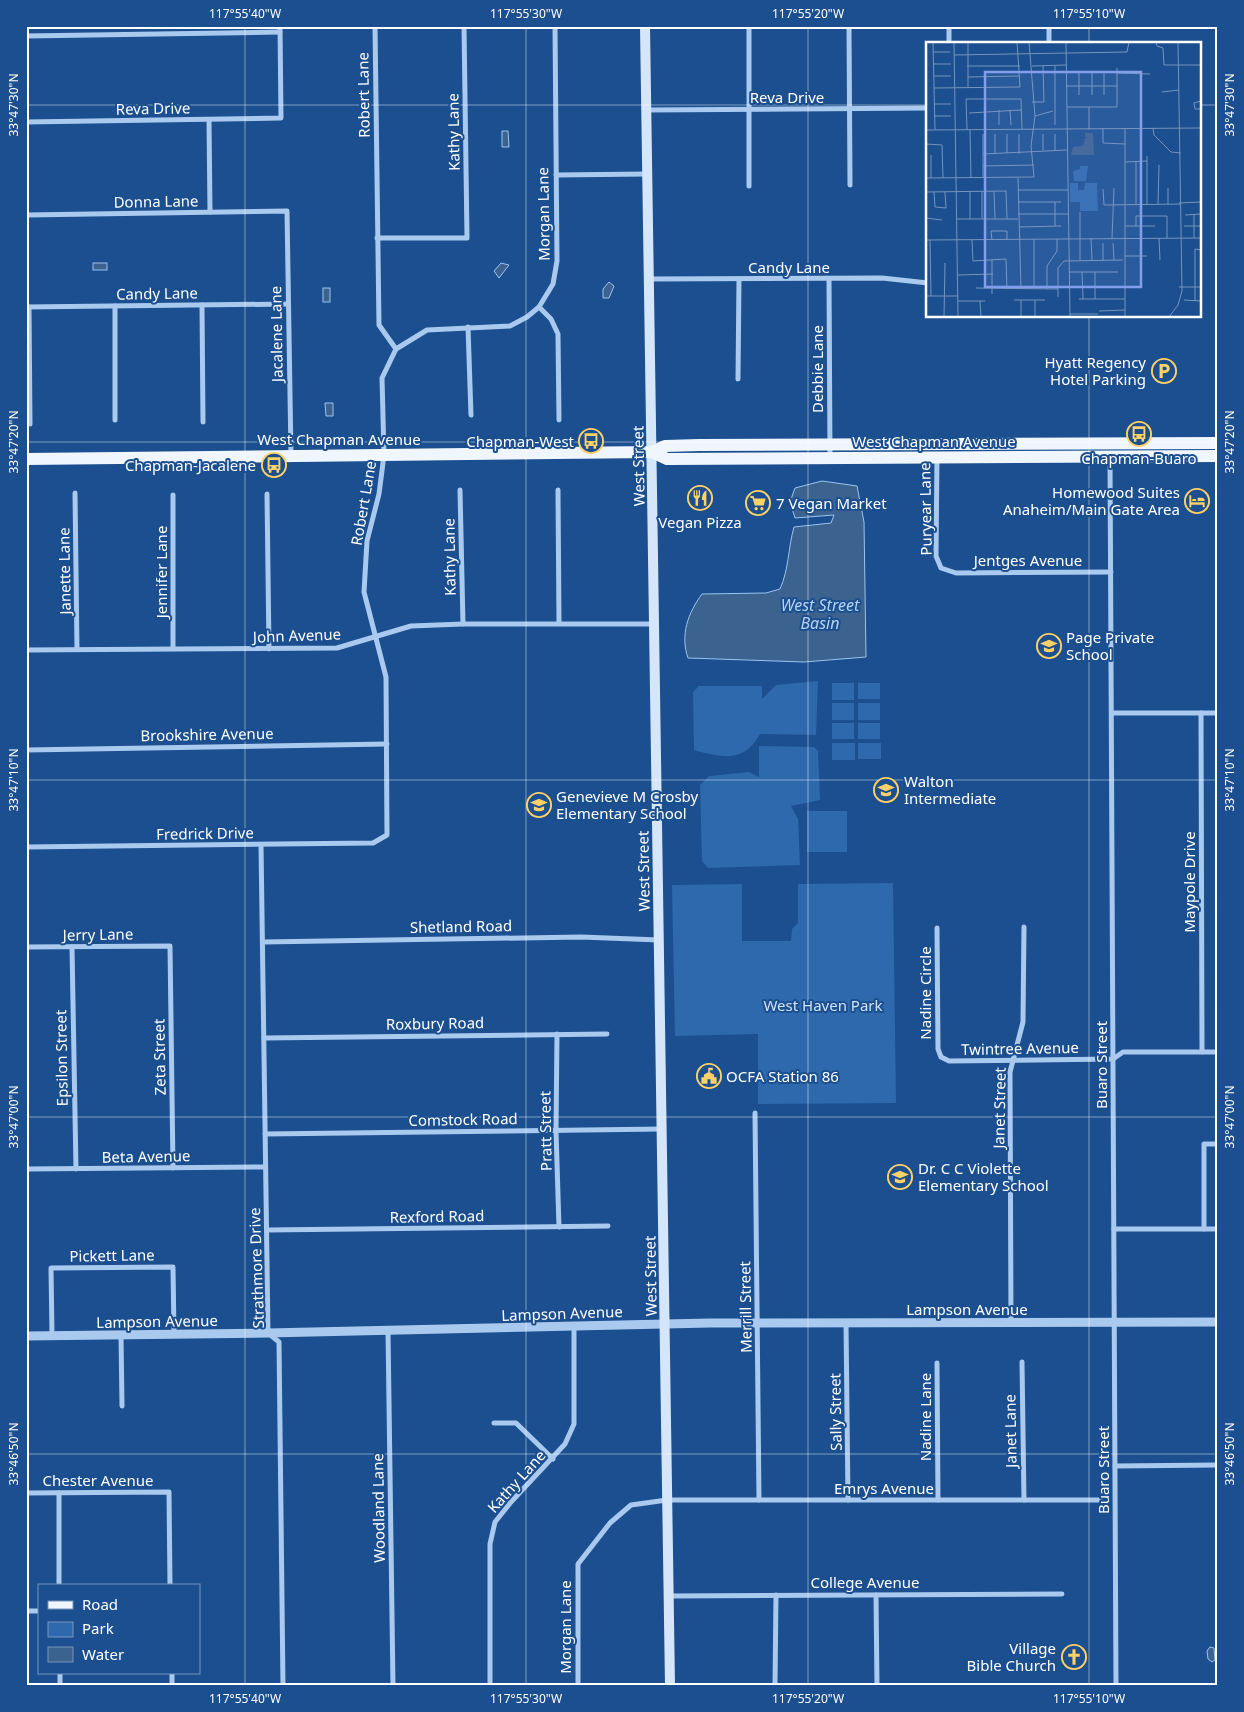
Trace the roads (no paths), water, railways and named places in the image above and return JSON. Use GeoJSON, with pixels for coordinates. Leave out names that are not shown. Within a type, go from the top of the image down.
{"type":"FeatureCollection","features":[{"type":"Feature","properties":{"kind":"main road","name":"West Street"},"geometry":{"type":"LineString","coordinates":[[645,26],[670,1686]]}},
{"type":"Feature","properties":{"kind":"main road","name":"West Chapman Avenue"},"geometry":{"type":"LineString","coordinates":[[652,452],[667,459],[937,458],[1218,443]]}},
{"type":"Feature","properties":{"kind":"main road","name":"West Chapman Avenue"},"geometry":{"type":"LineString","coordinates":[[26,459],[652,452],[667,446],[937,444],[1218,456]]}},
{"type":"Feature","properties":{"kind":"street","name":"Robert Lane"},"geometry":{"type":"LineString","coordinates":[[375,26],[379,325],[396,349],[382,378],[384,455],[379,494],[367,541],[364,592],[386,677],[388,829],[384,839]]}},
{"type":"Feature","properties":{"kind":"street","name":"Kathy Lane"},"geometry":{"type":"LineString","coordinates":[[377,238],[467,238],[464,26]]}},
{"type":"Feature","properties":{"kind":"street","name":"Morgan Lane"},"geometry":{"type":"LineString","coordinates":[[539,307],[549,292],[556,273],[555,26]]}},
{"type":"Feature","properties":{"kind":"street"},"geometry":{"type":"LineString","coordinates":[[748,26],[749,186]]}},
{"type":"Feature","properties":{"kind":"street"},"geometry":{"type":"LineString","coordinates":[[849,26],[850,185]]}},
{"type":"Feature","properties":{"kind":"street"},"geometry":{"type":"LineString","coordinates":[[949,26],[949,42]]}},
{"type":"Feature","properties":{"kind":"street"},"geometry":{"type":"LineString","coordinates":[[1049,26],[1049,42]]}},
{"type":"Feature","properties":{"kind":"street"},"geometry":{"type":"LineString","coordinates":[[26,36],[280,29]]}},
{"type":"Feature","properties":{"kind":"street","name":"Reva Drive"},"geometry":{"type":"LineString","coordinates":[[26,122],[281,118],[280,29]]}},
{"type":"Feature","properties":{"kind":"street","name":"Reva Drive"},"geometry":{"type":"LineString","coordinates":[[646,110],[926,108]]}},
{"type":"Feature","properties":{"kind":"street"},"geometry":{"type":"LineString","coordinates":[[209,120],[210,212]]}},
{"type":"Feature","properties":{"kind":"street"},"geometry":{"type":"LineString","coordinates":[[556,175],[647,174]]}},
{"type":"Feature","properties":{"kind":"street","name":"Donna Lane"},"geometry":{"type":"LineString","coordinates":[[26,215],[287,212]]}},
{"type":"Feature","properties":{"kind":"street","name":"Jacalene Lane"},"geometry":{"type":"LineString","coordinates":[[287,212],[291,456]]}},
{"type":"Feature","properties":{"kind":"street","name":"Candy Lane"},"geometry":{"type":"LineString","coordinates":[[649,280],[882,278],[926,283]]}},
{"type":"Feature","properties":{"kind":"street"},"geometry":{"type":"LineString","coordinates":[[738,379],[739,279]]}},
{"type":"Feature","properties":{"kind":"street","name":"Debbie Lane"},"geometry":{"type":"LineString","coordinates":[[829,279],[830,458]]}},
{"type":"Feature","properties":{"kind":"street","name":"Candy Lane"},"geometry":{"type":"LineString","coordinates":[[27,307],[288,304]]}},
{"type":"Feature","properties":{"kind":"street"},"geometry":{"type":"LineString","coordinates":[[202,305],[203,422]]}},
{"type":"Feature","properties":{"kind":"street"},"geometry":{"type":"LineString","coordinates":[[115,306],[115,420]]}},
{"type":"Feature","properties":{"kind":"street"},"geometry":{"type":"LineString","coordinates":[[27,307],[30,424]]}},
{"type":"Feature","properties":{"kind":"street"},"geometry":{"type":"LineString","coordinates":[[396,349],[427,330],[510,326],[527,318],[539,307],[550,319],[558,334],[559,420]]}},
{"type":"Feature","properties":{"kind":"street"},"geometry":{"type":"LineString","coordinates":[[468,327],[471,415]]}},
{"type":"Feature","properties":{"kind":"street","name":"Puryear Lane"},"geometry":{"type":"LineString","coordinates":[[937,444],[936,556],[939,566],[945,570]]}},
{"type":"Feature","properties":{"kind":"street","name":"Buaro Street"},"geometry":{"type":"LineString","coordinates":[[1110,450],[1116,1686]]}},
{"type":"Feature","properties":{"kind":"street","name":"Kathy Lane"},"geometry":{"type":"LineString","coordinates":[[460,490],[463,624]]}},
{"type":"Feature","properties":{"kind":"street"},"geometry":{"type":"LineString","coordinates":[[558,490],[558,623]]}},
{"type":"Feature","properties":{"kind":"street","name":"Janette Lane"},"geometry":{"type":"LineString","coordinates":[[75,493],[77,648]]}},
{"type":"Feature","properties":{"kind":"street"},"geometry":{"type":"LineString","coordinates":[[267,494],[269,649]]}},
{"type":"Feature","properties":{"kind":"street","name":"Jennifer Lane"},"geometry":{"type":"LineString","coordinates":[[173,495],[173,648]]}},
{"type":"Feature","properties":{"kind":"street","name":"Jentges Avenue"},"geometry":{"type":"LineString","coordinates":[[945,570],[956,573],[1111,572]]}},
{"type":"Feature","properties":{"kind":"street","name":"John Avenue"},"geometry":{"type":"LineString","coordinates":[[26,650],[77,648],[336,648],[377,638],[412,626],[558,623],[655,624]]}},
{"type":"Feature","properties":{"kind":"street"},"geometry":{"type":"LineString","coordinates":[[1112,713],[1218,712]]}},
{"type":"Feature","properties":{"kind":"street","name":"Maypole Drive"},"geometry":{"type":"LineString","coordinates":[[1201,713],[1202,1052]]}},
{"type":"Feature","properties":{"kind":"street","name":"Brookshire Avenue"},"geometry":{"type":"LineString","coordinates":[[26,750],[387,744]]}},
{"type":"Feature","properties":{"kind":"street","name":"Fredrick Drive"},"geometry":{"type":"LineString","coordinates":[[26,847],[373,843],[384,839]]}},
{"type":"Feature","properties":{"kind":"street","name":"Strathmore Drive"},"geometry":{"type":"LineString","coordinates":[[261,845],[268,1333],[279,1342],[283,1686]]}},
{"type":"Feature","properties":{"kind":"street","name":"Janet Street"},"geometry":{"type":"LineString","coordinates":[[1011,1322],[1010,1072],[1023,1022],[1024,927]]}},
{"type":"Feature","properties":{"kind":"street","name":"Nadine Circle"},"geometry":{"type":"LineString","coordinates":[[937,928],[938,1049],[942,1057]]}},
{"type":"Feature","properties":{"kind":"street","name":"Shetland Road"},"geometry":{"type":"LineString","coordinates":[[263,942],[582,937],[659,940]]}},
{"type":"Feature","properties":{"kind":"street","name":"Jerry Lane"},"geometry":{"type":"LineString","coordinates":[[26,947],[170,946]]}},
{"type":"Feature","properties":{"kind":"street","name":"Zeta Street"},"geometry":{"type":"LineString","coordinates":[[170,946],[173,1168]]}},
{"type":"Feature","properties":{"kind":"street","name":"Epsilon Street"},"geometry":{"type":"LineString","coordinates":[[72,947],[76,1169]]}},
{"type":"Feature","properties":{"kind":"street","name":"Pratt Street"},"geometry":{"type":"LineString","coordinates":[[557,1034],[556,1131],[559,1227]]}},
{"type":"Feature","properties":{"kind":"street","name":"Roxbury Road"},"geometry":{"type":"LineString","coordinates":[[264,1038],[607,1034]]}},
{"type":"Feature","properties":{"kind":"street","name":"Twintree Avenue"},"geometry":{"type":"LineString","coordinates":[[942,1057],[949,1061],[1012,1061],[1113,1059],[1123,1052],[1218,1052]]}},
{"type":"Feature","properties":{"kind":"street","name":"Merrill Street"},"geometry":{"type":"LineString","coordinates":[[755,1113],[759,1500]]}},
{"type":"Feature","properties":{"kind":"street","name":"Comstock Road"},"geometry":{"type":"LineString","coordinates":[[265,1134],[662,1130]]}},
{"type":"Feature","properties":{"kind":"street"},"geometry":{"type":"LineString","coordinates":[[1204,1229],[1204,1144],[1218,1144]]}},
{"type":"Feature","properties":{"kind":"street","name":"Beta Avenue"},"geometry":{"type":"LineString","coordinates":[[26,1169],[265,1167]]}},
{"type":"Feature","properties":{"kind":"street","name":"Rexford Road"},"geometry":{"type":"LineString","coordinates":[[267,1230],[608,1226]]}},
{"type":"Feature","properties":{"kind":"street"},"geometry":{"type":"LineString","coordinates":[[1114,1229],[1218,1229]]}},
{"type":"Feature","properties":{"kind":"street","name":"Pickett Lane"},"geometry":{"type":"LineString","coordinates":[[52,1335],[51,1268],[173,1267],[174,1334]]}},
{"type":"Feature","properties":{"kind":"street","name":"Lampson Avenue"},"geometry":{"type":"LineString","coordinates":[[26,1336],[388,1331],[666,1324],[1218,1322]]}},
{"type":"Feature","properties":{"kind":"street","name":"Sally Street"},"geometry":{"type":"LineString","coordinates":[[846,1323],[848,1500]]}},
{"type":"Feature","properties":{"kind":"street","name":"Kathy Lane"},"geometry":{"type":"LineString","coordinates":[[490,1686],[490,1544],[495,1522],[511,1502],[553,1459],[565,1444],[574,1424],[574,1327]]}},
{"type":"Feature","properties":{"kind":"street","name":"Woodland Lane"},"geometry":{"type":"LineString","coordinates":[[388,1331],[392,1686]]}},
{"type":"Feature","properties":{"kind":"street"},"geometry":{"type":"LineString","coordinates":[[121,1335],[122,1406]]}},
{"type":"Feature","properties":{"kind":"street","name":"Janet Lane"},"geometry":{"type":"LineString","coordinates":[[1022,1362],[1024,1500]]}},
{"type":"Feature","properties":{"kind":"street","name":"Nadine Lane"},"geometry":{"type":"LineString","coordinates":[[937,1363],[938,1500]]}},
{"type":"Feature","properties":{"kind":"street"},"geometry":{"type":"LineString","coordinates":[[494,1423],[516,1423],[553,1459]]}},
{"type":"Feature","properties":{"kind":"street"},"geometry":{"type":"LineString","coordinates":[[1115,1466],[1218,1465]]}},
{"type":"Feature","properties":{"kind":"street","name":"Chester Avenue"},"geometry":{"type":"LineString","coordinates":[[26,1493],[169,1492],[170,1584]]}},
{"type":"Feature","properties":{"kind":"street"},"geometry":{"type":"LineString","coordinates":[[59,1493],[59,1584]]}},
{"type":"Feature","properties":{"kind":"street","name":"Morgan Lane"},"geometry":{"type":"LineString","coordinates":[[578,1686],[578,1564],[610,1523],[631,1505],[667,1500]]}},
{"type":"Feature","properties":{"kind":"street","name":"Emrys Avenue"},"geometry":{"type":"LineString","coordinates":[[667,1500],[1100,1500]]}},
{"type":"Feature","properties":{"kind":"street","name":"College Avenue"},"geometry":{"type":"LineString","coordinates":[[668,1596],[1062,1594]]}},
{"type":"Feature","properties":{"kind":"street"},"geometry":{"type":"LineString","coordinates":[[775,1686],[776,1595]]}},
{"type":"Feature","properties":{"kind":"street"},"geometry":{"type":"LineString","coordinates":[[876,1595],[877,1686]]}},
{"type":"Feature","properties":{"kind":"water"},"geometry":{"type":"Polygon","coordinates":[[[502,131],[508,131],[509,147],[502,147],[502,131]]]}},
{"type":"Feature","properties":{"kind":"water"},"geometry":{"type":"Polygon","coordinates":[[[93,263],[107,263],[107,270],[93,270],[93,263]]]}},
{"type":"Feature","properties":{"kind":"water"},"geometry":{"type":"Polygon","coordinates":[[[501,263],[509,265],[499,278],[494,271],[501,263]]]}},
{"type":"Feature","properties":{"kind":"water"},"geometry":{"type":"Polygon","coordinates":[[[609,282],[614,286],[609,298],[603,298],[603,289],[609,282]]]}},
{"type":"Feature","properties":{"kind":"water"},"geometry":{"type":"Polygon","coordinates":[[[323,288],[330,288],[330,302],[323,302],[323,288]]]}},
{"type":"Feature","properties":{"kind":"water"},"geometry":{"type":"Polygon","coordinates":[[[325,403],[333,403],[333,416],[326,416],[325,403]]]}},
{"type":"Feature","properties":{"kind":"water","name":"West Street Basin"},"geometry":{"type":"Polygon","coordinates":[[[822,481],[857,486],[864,522],[866,657],[804,662],[688,658],[685,633],[689,617],[702,594],[766,593],[780,589],[785,574],[794,527],[831,523],[834,515],[795,518],[790,502],[795,488],[822,481]]]}},
{"type":"Feature","properties":{"kind":"water"},"geometry":{"type":"Polygon","coordinates":[[[1210,1647],[1214,1648],[1215,1660],[1212,1662],[1208,1659],[1207,1651],[1210,1647]]]}},
{"type":"Feature","properties":{"kind":"place","name":"Hyatt Regency Hotel Parking"},"geometry":{"type":"Point","coordinates":[1164,371]}},
{"type":"Feature","properties":{"kind":"place","name":"Chapman-Buaro"},"geometry":{"type":"Point","coordinates":[1139,434]}},
{"type":"Feature","properties":{"kind":"place","name":"Chapman-West"},"geometry":{"type":"Point","coordinates":[591,441]}},
{"type":"Feature","properties":{"kind":"place","name":"Chapman-Jacalene"},"geometry":{"type":"Point","coordinates":[274,465]}},
{"type":"Feature","properties":{"kind":"place","name":"Vegan Pizza"},"geometry":{"type":"Point","coordinates":[700,498]}},
{"type":"Feature","properties":{"kind":"place","name":"Homewood Suites Anaheim/Main Gate Area"},"geometry":{"type":"Point","coordinates":[1197,501]}},
{"type":"Feature","properties":{"kind":"place","name":"7 Vegan Market"},"geometry":{"type":"Point","coordinates":[758,503]}},
{"type":"Feature","properties":{"kind":"place","name":"Page Private School"},"geometry":{"type":"Point","coordinates":[1049,646]}},
{"type":"Feature","properties":{"kind":"place","name":"Walton Intermediate"},"geometry":{"type":"Point","coordinates":[886,790]}},
{"type":"Feature","properties":{"kind":"place","name":"Genevieve M Crosby Elementary School"},"geometry":{"type":"Point","coordinates":[539,805]}},
{"type":"Feature","properties":{"kind":"place","name":"OCFA Station 86"},"geometry":{"type":"Point","coordinates":[709,1076]}},
{"type":"Feature","properties":{"kind":"place","name":"Dr. C C Violette Elementary School"},"geometry":{"type":"Point","coordinates":[900,1177]}},
{"type":"Feature","properties":{"kind":"place","name":"Village Bible Church"},"geometry":{"type":"Point","coordinates":[1074,1657]}},
{"type":"Feature","properties":{"kind":"park label","name":"West Haven Park"},"geometry":{"type":"Point","coordinates":[823,1005]}}]}
